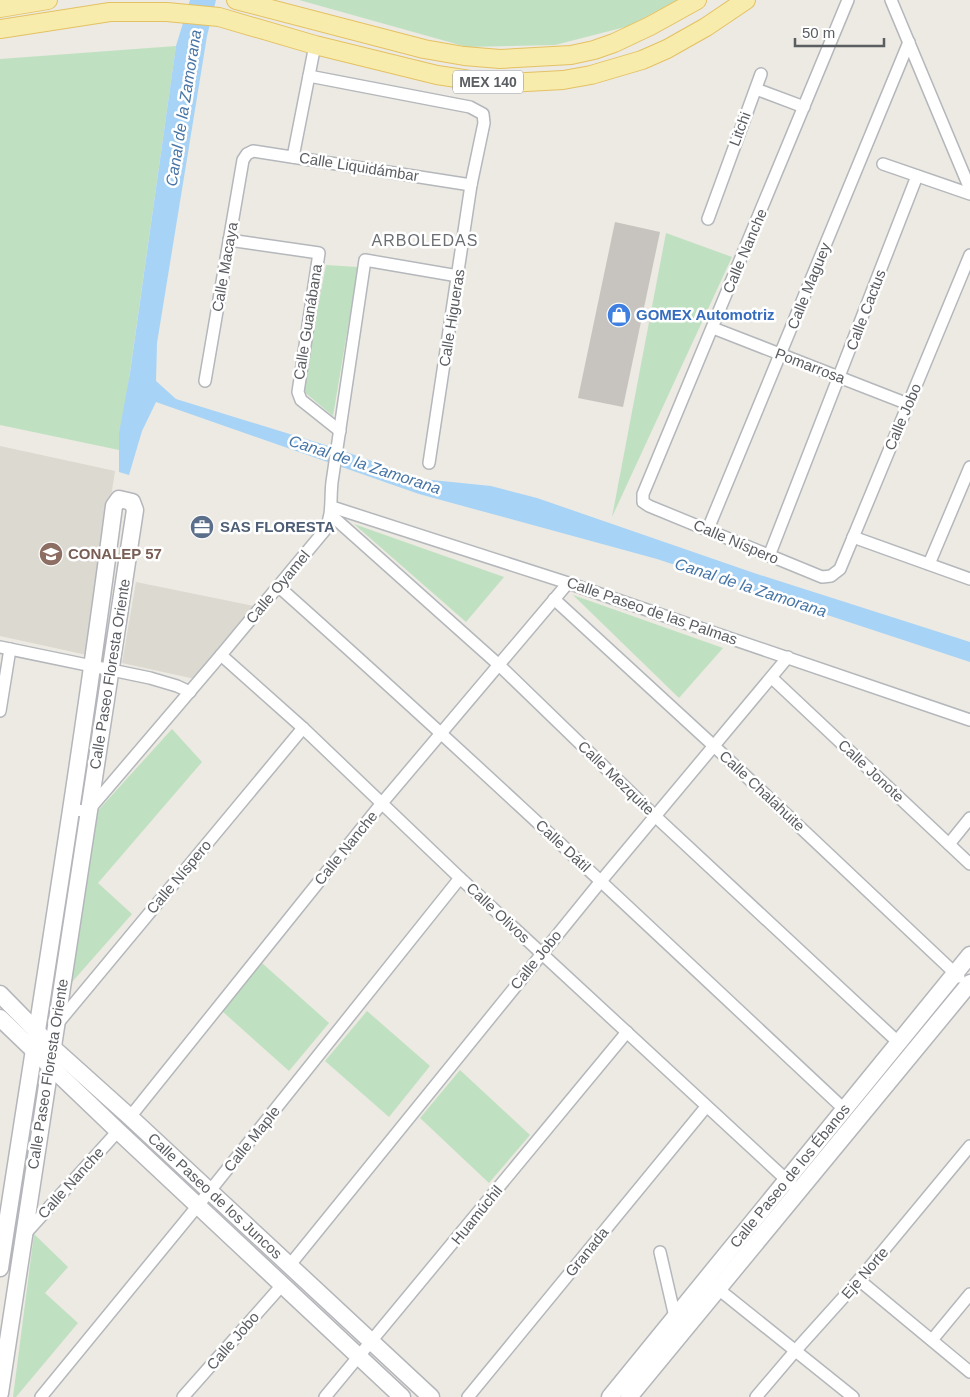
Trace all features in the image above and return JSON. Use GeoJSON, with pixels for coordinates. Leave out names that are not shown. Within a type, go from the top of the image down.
{"type":"FeatureCollection","features":[{"type":"Feature","properties":{"kind":"main road"},"geometry":{"type":"LineString","coordinates":[[0,8],[48,0]]}},
{"type":"Feature","properties":{"kind":"main road","name":"MEX 140"},"geometry":{"type":"LineString","coordinates":[[236,0],[424,49],[464,56],[500,59],[571,55],[594,50],[650,26],[697,0]]}},
{"type":"Feature","properties":{"kind":"main road","name":"MEX 140"},"geometry":{"type":"LineString","coordinates":[[0,29],[110,12],[167,12],[219,17],[315,45],[437,75],[508,83],[563,80],[591,75],[650,56],[667,49],[746,0]]}},
{"type":"Feature","properties":{"kind":"main road","name":"Calle Paseo Floresta Oriente"},"geometry":{"type":"LineString","coordinates":[[0,1268],[37,1031],[80,810],[111,670],[135,510],[132,502],[119,499],[114,506],[93,666],[80,810],[55,1026],[0,1393]]}},
{"type":"Feature","properties":{"kind":"main road","name":"Calle Paseo de los Ébanos"},"geometry":{"type":"LineString","coordinates":[[610,1397],[717,1288],[792,1185],[844,1109],[970,955]]}},
{"type":"Feature","properties":{"kind":"main road","name":"Calle Paseo de los Ébanos"},"geometry":{"type":"LineString","coordinates":[[629,1397],[665,1341],[675,1317],[969,984]]}},
{"type":"Feature","properties":{"kind":"main road","name":"Calle Paseo de los Juncos"},"geometry":{"type":"LineString","coordinates":[[0,994],[52,1047],[431,1397]]}},
{"type":"Feature","properties":{"kind":"main road","name":"Calle Paseo de los Juncos"},"geometry":{"type":"LineString","coordinates":[[0,1018],[402,1397]]}},
{"type":"Feature","properties":{"kind":"street","name":"Calle Nanche"},"geometry":{"type":"LineString","coordinates":[[643,502],[643,494],[848,0]]}},
{"type":"Feature","properties":{"kind":"street"},"geometry":{"type":"LineString","coordinates":[[891,0],[970,189]]}},
{"type":"Feature","properties":{"kind":"street","name":"Calle Maguey"},"geometry":{"type":"LineString","coordinates":[[708,529],[909,42]]}},
{"type":"Feature","properties":{"kind":"street"},"geometry":{"type":"LineString","coordinates":[[293,157],[315,45]]}},
{"type":"Feature","properties":{"kind":"street","name":"Litchi"},"geometry":{"type":"LineString","coordinates":[[708,219],[761,74]]}},
{"type":"Feature","properties":{"kind":"street","name":"Calle Higueras"},"geometry":{"type":"LineString","coordinates":[[309,76],[470,107],[482,114],[484,123],[471,185],[429,463]]}},
{"type":"Feature","properties":{"kind":"street"},"geometry":{"type":"LineString","coordinates":[[756,89],[804,107]]}},
{"type":"Feature","properties":{"kind":"street","name":"Calle Liquidámbar"},"geometry":{"type":"LineString","coordinates":[[247,154],[254,151],[471,185]]}},
{"type":"Feature","properties":{"kind":"street","name":"Calle Macaya"},"geometry":{"type":"LineString","coordinates":[[205,381],[243,160],[247,154]]}},
{"type":"Feature","properties":{"kind":"street"},"geometry":{"type":"LineString","coordinates":[[883,164],[970,194]]}},
{"type":"Feature","properties":{"kind":"street","name":"Calle Cactus"},"geometry":{"type":"LineString","coordinates":[[769,556],[918,176]]}},
{"type":"Feature","properties":{"kind":"street","name":"Calle Guanábana"},"geometry":{"type":"LineString","coordinates":[[229,240],[319,254],[298,392],[301,400],[340,431]]}},
{"type":"Feature","properties":{"kind":"street","name":"Calle Jobo"},"geometry":{"type":"LineString","coordinates":[[831,576],[840,569],[970,255]]}},
{"type":"Feature","properties":{"kind":"street","name":"Calle Oyamel"},"geometry":{"type":"LineString","coordinates":[[80,810],[190,692],[325,530],[331,511],[331,490],[365,260],[458,276]]}},
{"type":"Feature","properties":{"kind":"street","name":"Pomarrosa"},"geometry":{"type":"LineString","coordinates":[[713,328],[908,404]]}},
{"type":"Feature","properties":{"kind":"street"},"geometry":{"type":"LineString","coordinates":[[929,564],[970,467]]}},
{"type":"Feature","properties":{"kind":"street","name":"Calle Níspero"},"geometry":{"type":"LineString","coordinates":[[643,502],[822,577],[831,576]]}},
{"type":"Feature","properties":{"kind":"street","name":"Calle Paseo de las Palmas"},"geometry":{"type":"LineString","coordinates":[[331,511],[568,582],[970,720]]}},
{"type":"Feature","properties":{"kind":"street","name":"Calle Mezquite"},"geometry":{"type":"LineString","coordinates":[[331,511],[499,665],[655,816],[899,1043]]}},
{"type":"Feature","properties":{"kind":"street"},"geometry":{"type":"LineString","coordinates":[[853,537],[970,579]]}},
{"type":"Feature","properties":{"kind":"street","name":"Calle Nanche"},"geometry":{"type":"LineString","coordinates":[[130,1117],[382,803],[568,582]]}},
{"type":"Feature","properties":{"kind":"street","name":"Calle Dátil"},"geometry":{"type":"LineString","coordinates":[[279,587],[601,881],[844,1109]]}},
{"type":"Feature","properties":{"kind":"street","name":"Calle Chalahuite"},"geometry":{"type":"LineString","coordinates":[[554,599],[969,984]]}},
{"type":"Feature","properties":{"kind":"street"},"geometry":{"type":"LineString","coordinates":[[0,711],[5,648],[150,678],[190,692]]}},
{"type":"Feature","properties":{"kind":"street","name":"Calle Olivos"},"geometry":{"type":"LineString","coordinates":[[221,655],[303,728],[541,954],[628,1032],[706,1107],[792,1185]]}},
{"type":"Feature","properties":{"kind":"street","name":"Calle Jobo"},"geometry":{"type":"LineString","coordinates":[[289,1266],[541,954],[788,658]]}},
{"type":"Feature","properties":{"kind":"street","name":"Calle Jonote"},"geometry":{"type":"LineString","coordinates":[[772,678],[970,864]]}},
{"type":"Feature","properties":{"kind":"street","name":"Calle Níspero"},"geometry":{"type":"LineString","coordinates":[[55,1026],[303,728]]}},
{"type":"Feature","properties":{"kind":"street"},"geometry":{"type":"LineString","coordinates":[[949,844],[970,818]]}},
{"type":"Feature","properties":{"kind":"street","name":"Calle Maple"},"geometry":{"type":"LineString","coordinates":[[41,1397],[209,1192],[460,878]]}},
{"type":"Feature","properties":{"kind":"street","name":"Huamúchil"},"geometry":{"type":"LineString","coordinates":[[325,1397],[372,1343],[628,1032]]}},
{"type":"Feature","properties":{"kind":"street","name":"Granada"},"geometry":{"type":"LineString","coordinates":[[468,1397],[706,1107]]}},
{"type":"Feature","properties":{"kind":"street","name":"Calle Nanche"},"geometry":{"type":"LineString","coordinates":[[23,1235],[118,1131]]}},
{"type":"Feature","properties":{"kind":"street","name":"Eje Norte"},"geometry":{"type":"LineString","coordinates":[[756,1397],[860,1280],[970,1146]]}},
{"type":"Feature","properties":{"kind":"street"},"geometry":{"type":"LineString","coordinates":[[660,1252],[675,1317]]}},
{"type":"Feature","properties":{"kind":"street"},"geometry":{"type":"LineString","coordinates":[[860,1280],[970,1372]]}},
{"type":"Feature","properties":{"kind":"street","name":"Calle Jobo"},"geometry":{"type":"LineString","coordinates":[[183,1397],[282,1284]]}},
{"type":"Feature","properties":{"kind":"street"},"geometry":{"type":"LineString","coordinates":[[717,1288],[853,1397]]}},
{"type":"Feature","properties":{"kind":"street"},"geometry":{"type":"LineString","coordinates":[[932,1340],[970,1294]]}},
{"type":"Feature","properties":{"kind":"shaded area","name":"CONALEP 57"},"geometry":{"type":"Polygon","coordinates":[[[0,446],[115,471],[87,655],[0,636],[0,446]]]}},
{"type":"Feature","properties":{"kind":"shaded area"},"geometry":{"type":"Polygon","coordinates":[[[136,582],[254,606],[195,679],[122,663],[136,582]]]}},
{"type":"Feature","properties":{"kind":"green space"},"geometry":{"type":"Polygon","coordinates":[[[299,0],[677,0],[629,26],[555,45],[467,47],[299,0]]]}},
{"type":"Feature","properties":{"kind":"green space"},"geometry":{"type":"Polygon","coordinates":[[[176,46],[119,450],[0,425],[0,59],[176,46]]]}},
{"type":"Feature","properties":{"kind":"green space"},"geometry":{"type":"Polygon","coordinates":[[[666,233],[732,257],[612,517],[666,233]]]}},
{"type":"Feature","properties":{"kind":"green space"},"geometry":{"type":"Polygon","coordinates":[[[326,265],[358,267],[333,416],[302,390],[326,265]]]}},
{"type":"Feature","properties":{"kind":"green space"},"geometry":{"type":"Polygon","coordinates":[[[354,524],[504,577],[466,622],[354,524]]]}},
{"type":"Feature","properties":{"kind":"green space"},"geometry":{"type":"Polygon","coordinates":[[[573,595],[723,648],[679,698],[573,595]]]}},
{"type":"Feature","properties":{"kind":"green space"},"geometry":{"type":"Polygon","coordinates":[[[172,729],[202,762],[98,883],[132,914],[65,990],[94,815],[172,729]]]}},
{"type":"Feature","properties":{"kind":"green space"},"geometry":{"type":"Polygon","coordinates":[[[262,963],[329,1023],[289,1071],[222,1011],[262,963]]]}},
{"type":"Feature","properties":{"kind":"green space"},"geometry":{"type":"Polygon","coordinates":[[[367,1011],[430,1066],[389,1117],[325,1061],[367,1011]]]}},
{"type":"Feature","properties":{"kind":"green space"},"geometry":{"type":"Polygon","coordinates":[[[460,1070],[530,1135],[489,1183],[420,1118],[460,1070]]]}},
{"type":"Feature","properties":{"kind":"green space"},"geometry":{"type":"Polygon","coordinates":[[[34,1234],[68,1267],[45,1293],[78,1323],[16,1397],[13,1397],[34,1234]]]}},
{"type":"Feature","properties":{"kind":"water","name":"Canal de la Zamorana"},"geometry":{"type":"Polygon","coordinates":[[[190,0],[216,0],[207,36],[157,343],[156,381],[176,399],[335,448],[422,479],[491,486],[537,498],[754,573],[970,642],[970,662],[657,559],[419,494],[156,402],[142,431],[129,475],[119,472],[119,433],[130,373],[176,46],[190,0]]]}},
{"type":"Feature","properties":{"kind":"building","name":"GOMEX Automotriz"},"geometry":{"type":"Polygon","coordinates":[[[615,222],[660,232],[623,407],[578,398],[615,222]]]}},
{"type":"Feature","properties":{"kind":"place","name":"GOMEX Automotriz"},"geometry":{"type":"Point","coordinates":[619,315]}},
{"type":"Feature","properties":{"kind":"place","name":"SAS FLORESTA"},"geometry":{"type":"Point","coordinates":[202,527]}},
{"type":"Feature","properties":{"kind":"place","name":"CONALEP 57"},"geometry":{"type":"Point","coordinates":[51,554]}},
{"type":"Feature","properties":{"kind":"district","name":"ARBOLEDAS"},"geometry":{"type":"Point","coordinates":[425,240]}}]}
